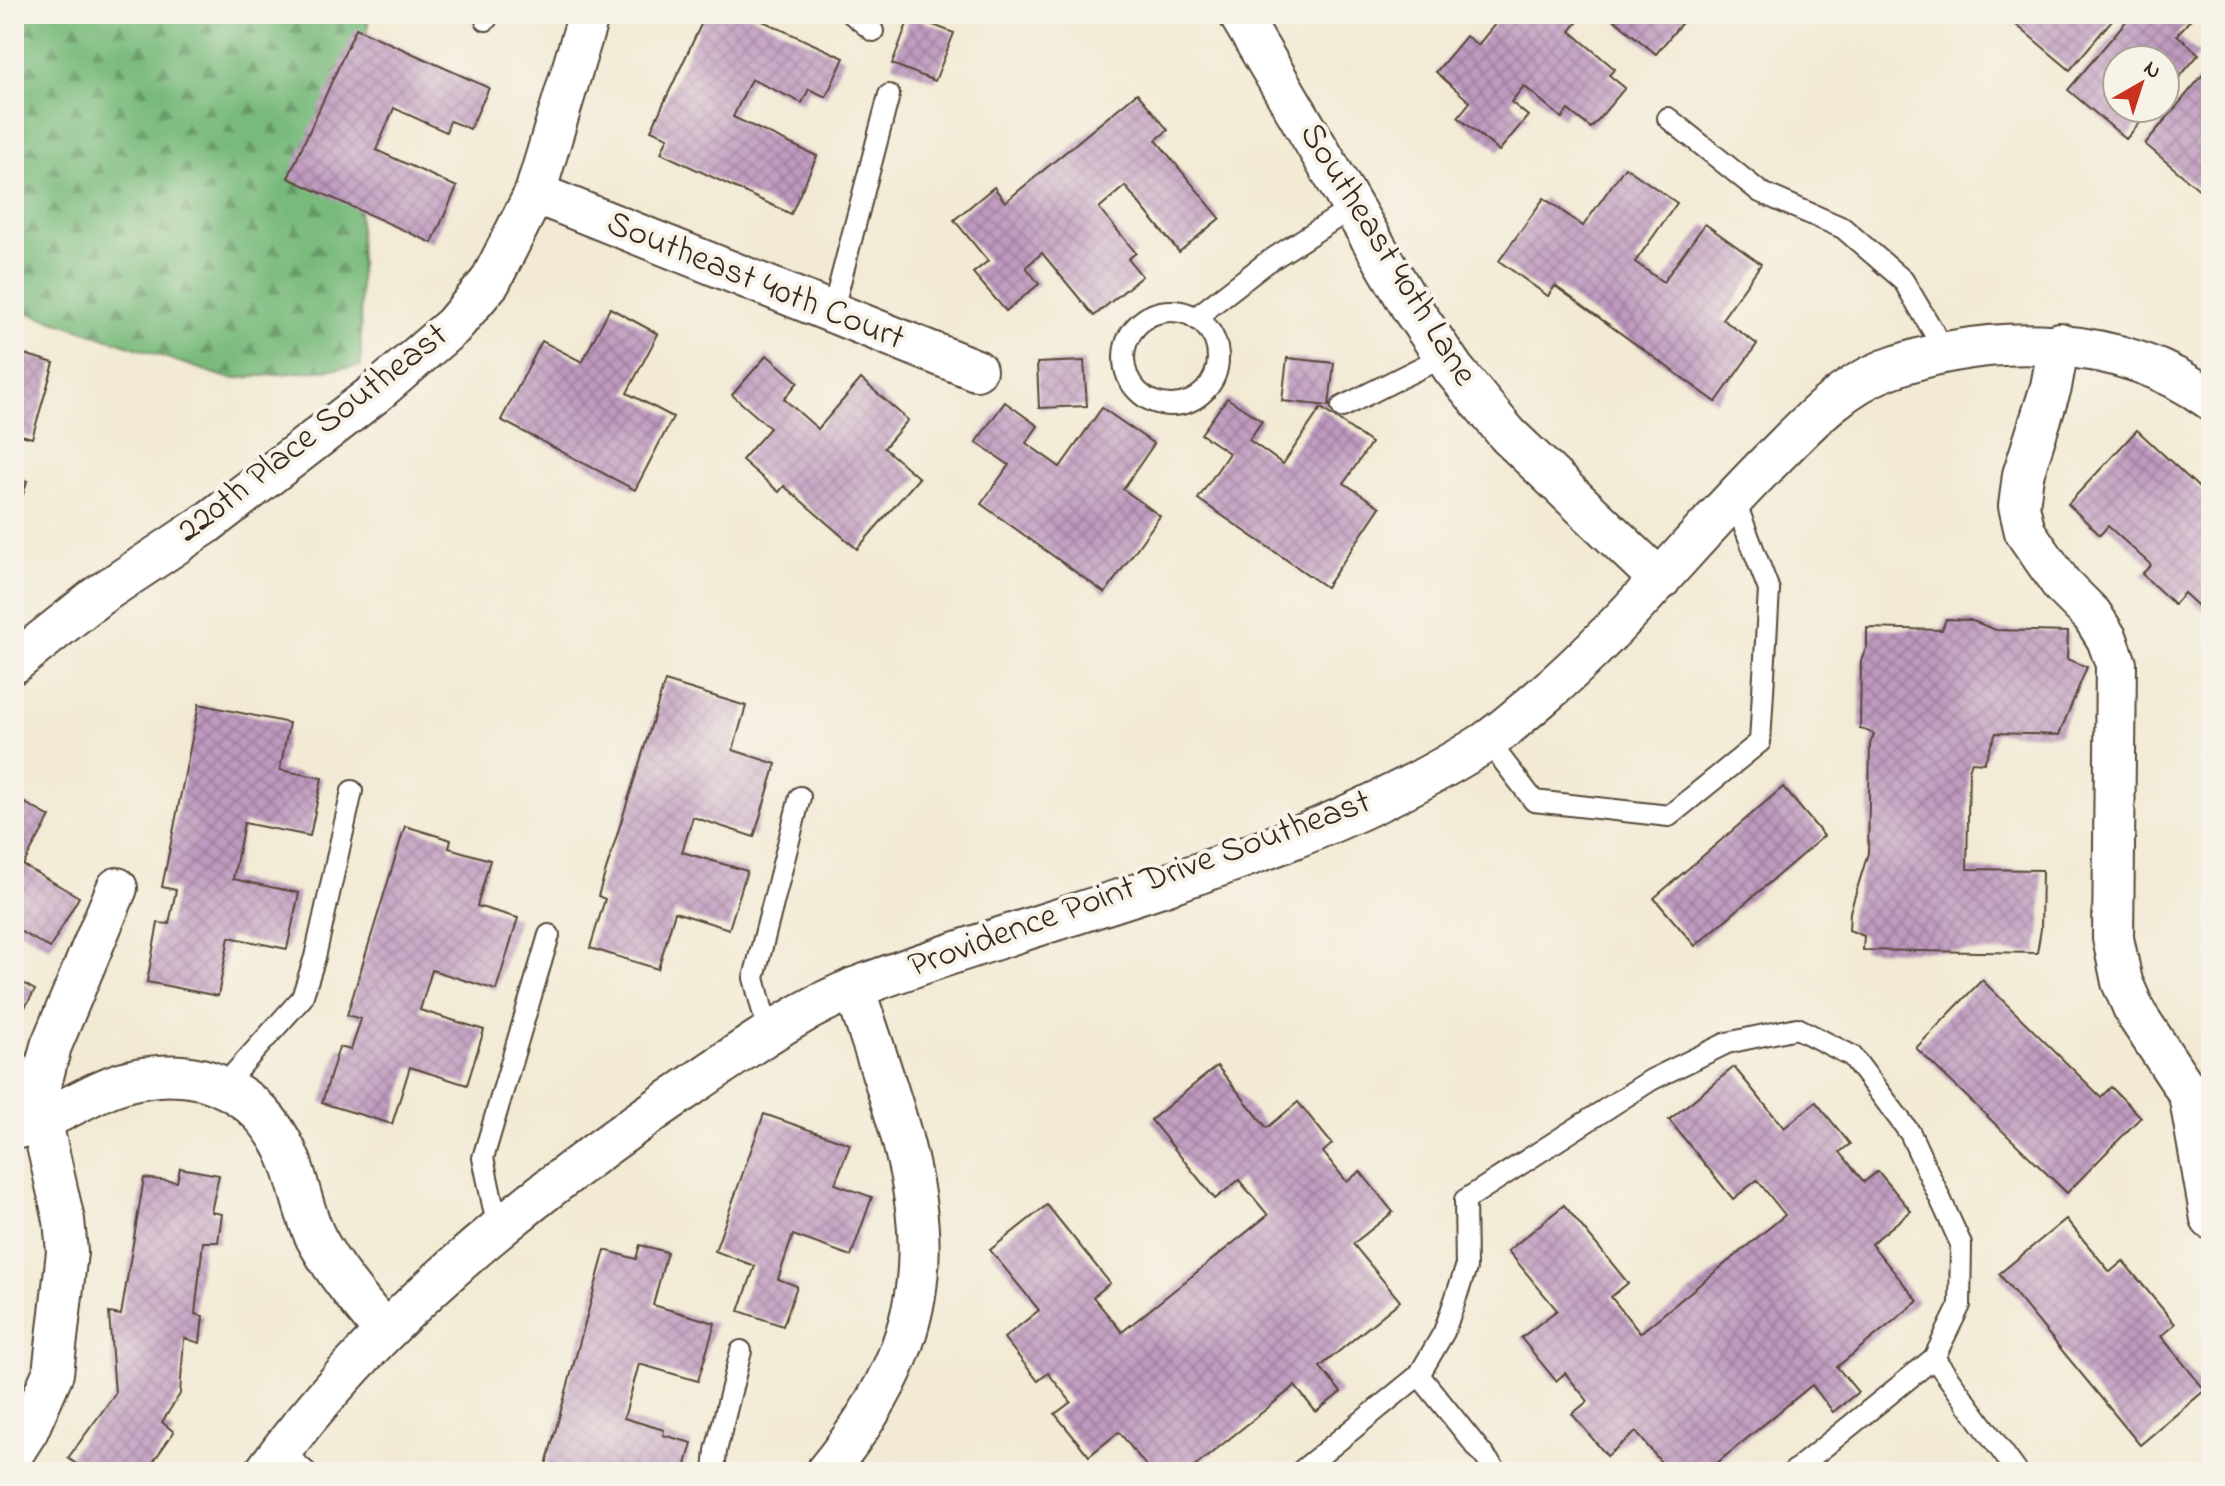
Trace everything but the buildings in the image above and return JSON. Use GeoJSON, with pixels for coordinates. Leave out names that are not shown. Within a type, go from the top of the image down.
{"type":"FeatureCollection","features":[{"type":"Feature","properties":{"kind":"street","name":"220th Place Southeast"},"geometry":{"type":"LineString","coordinates":[[14,663],[98,596],[206,524],[373,395],[453,326],[490,282],[535,193],[589,14]]}},
{"type":"Feature","properties":{"kind":"street","name":"Southeast 40th Lane"},"geometry":{"type":"LineString","coordinates":[[1239,14],[1352,208],[1444,356],[1508,435],[1660,580]]}},
{"type":"Feature","properties":{"kind":"street","name":"Southeast 40th Court"},"geometry":{"type":"LineString","coordinates":[[535,193],[976,370]]}},
{"type":"Feature","properties":{"kind":"street","name":"Providence Point Drive Southeast"},"geometry":{"type":"LineString","coordinates":[[284,1465],[384,1331],[498,1229],[576,1164],[769,1035],[854,988],[1249,854],[1417,782],[1488,741],[1616,629],[1734,499],[1827,405],[1879,372],[1946,353],[2059,343],[2132,361],[2191,385],[2211,400]]}},
{"type":"Feature","properties":{"kind":"street"},"geometry":{"type":"LineString","coordinates":[[2059,343],[2051,387],[2023,475],[2019,506],[2025,532],[2062,585],[2092,615],[2107,639],[2116,664],[2113,938],[2122,982],[2136,1014],[2189,1094],[2211,1219]]}},
{"type":"Feature","properties":{"kind":"street"},"geometry":{"type":"LineString","coordinates":[[14,1452],[28,1430],[53,1373],[67,1252],[61,1206],[28,1126],[51,1046],[117,888]]}},
{"type":"Feature","properties":{"kind":"street"},"geometry":{"type":"LineString","coordinates":[[826,1472],[872,1409],[892,1374],[917,1290],[922,1250],[917,1198],[906,1147],[854,988]]}},
{"type":"Feature","properties":{"kind":"street"},"geometry":{"type":"LineString","coordinates":[[28,1126],[132,1079],[169,1073],[203,1077],[237,1092],[267,1122],[290,1161],[316,1237],[356,1298],[384,1331]]}},
{"type":"Feature","properties":{"kind":"lane"},"geometry":{"type":"LineString","coordinates":[[852,14],[873,31]]}},
{"type":"Feature","properties":{"kind":"lane"},"geometry":{"type":"LineString","coordinates":[[832,313],[889,95]]}},
{"type":"Feature","properties":{"kind":"lane"},"geometry":{"type":"LineString","coordinates":[[1668,118],[1760,192],[1843,228],[1903,280],[1946,353]]}},
{"type":"Feature","properties":{"kind":"lane"},"geometry":{"type":"LineString","coordinates":[[1195,318],[1266,263],[1352,208]]}},
{"type":"Feature","properties":{"kind":"lane"},"geometry":{"type":"LineString","coordinates":[[1165,311],[1195,318],[1207,327],[1219,355],[1211,385],[1187,403],[1172,405],[1143,396],[1132,385],[1126,370],[1128,339],[1144,321],[1165,311]]}},
{"type":"Feature","properties":{"kind":"lane"},"geometry":{"type":"LineString","coordinates":[[1342,407],[1444,356]]}},
{"type":"Feature","properties":{"kind":"lane"},"geometry":{"type":"LineString","coordinates":[[1488,741],[1534,801],[1669,816],[1760,742],[1769,590],[1734,499]]}},
{"type":"Feature","properties":{"kind":"lane"},"geometry":{"type":"LineString","coordinates":[[223,1086],[302,998],[315,957],[352,791]]}},
{"type":"Feature","properties":{"kind":"lane"},"geometry":{"type":"LineString","coordinates":[[769,1035],[754,978],[800,797]]}},
{"type":"Feature","properties":{"kind":"lane"},"geometry":{"type":"LineString","coordinates":[[498,1229],[483,1158],[549,935]]}},
{"type":"Feature","properties":{"kind":"lane"},"geometry":{"type":"LineString","coordinates":[[1300,1472],[1419,1375],[1444,1332],[1466,1268],[1465,1200],[1651,1080],[1727,1043],[1797,1028],[1852,1056],[1910,1133],[1961,1244],[1960,1305],[1934,1358],[1793,1472]]}},
{"type":"Feature","properties":{"kind":"lane"},"geometry":{"type":"LineString","coordinates":[[714,1472],[716,1451],[741,1351]]}},
{"type":"Feature","properties":{"kind":"lane"},"geometry":{"type":"LineString","coordinates":[[1934,1358],[2017,1472]]}},
{"type":"Feature","properties":{"kind":"lane"},"geometry":{"type":"LineString","coordinates":[[1419,1375],[1497,1472]]}},
{"type":"Feature","properties":{"kind":"green space"},"geometry":{"type":"Polygon","coordinates":[[[14,14],[369,14],[358,116],[361,366],[231,379],[14,308],[14,14]]]}}]}
